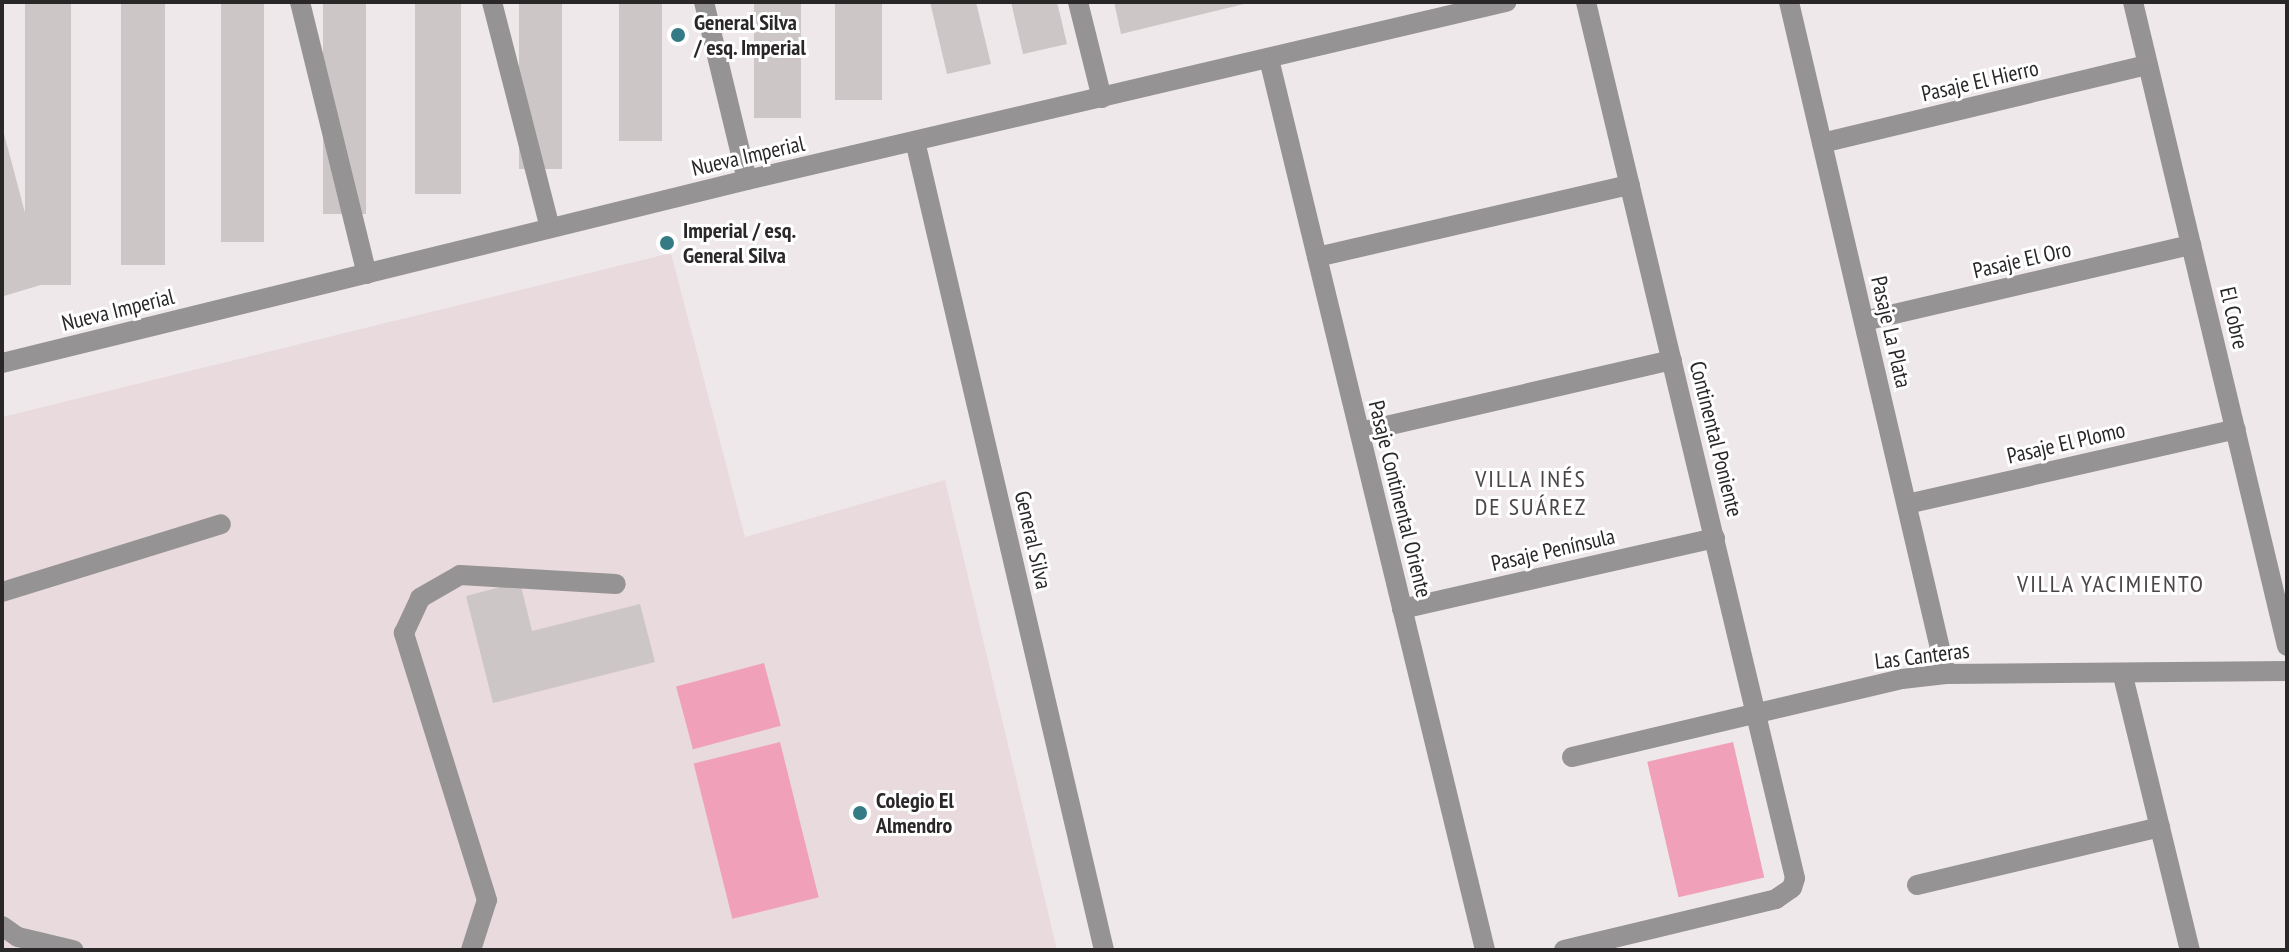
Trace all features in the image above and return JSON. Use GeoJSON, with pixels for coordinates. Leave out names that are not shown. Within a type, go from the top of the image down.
{"type":"FeatureCollection","features":[{"type":"Feature","properties":{"kind":"street"},"geometry":{"type":"LineString","coordinates":[[300,2],[367,274]]}},
{"type":"Feature","properties":{"kind":"street"},"geometry":{"type":"LineString","coordinates":[[492,2],[550,228]]}},
{"type":"Feature","properties":{"kind":"street"},"geometry":{"type":"LineString","coordinates":[[704,2],[747,180]]}},
{"type":"Feature","properties":{"kind":"street"},"geometry":{"type":"LineString","coordinates":[[1078,2],[1102,98]]}},
{"type":"Feature","properties":{"kind":"street","name":"Nueva Imperial"},"geometry":{"type":"LineString","coordinates":[[2,363],[747,180],[1269,59],[1433,11],[1506,2]]}},
{"type":"Feature","properties":{"kind":"street","name":"Continental Poniente"},"geometry":{"type":"LineString","coordinates":[[1586,2],[1794,867],[1792,888],[1776,899],[1646,940]]}},
{"type":"Feature","properties":{"kind":"street","name":"Pasaje La Plata"},"geometry":{"type":"LineString","coordinates":[[1789,2],[1946,674]]}},
{"type":"Feature","properties":{"kind":"street","name":"El Cobre"},"geometry":{"type":"LineString","coordinates":[[2133,2],[2287,646]]}},
{"type":"Feature","properties":{"kind":"street","name":"Pasaje Continental Oriente"},"geometry":{"type":"LineString","coordinates":[[1269,59],[1485,950]]}},
{"type":"Feature","properties":{"kind":"street","name":"Pasaje El Hierro"},"geometry":{"type":"LineString","coordinates":[[1822,143],[2148,65]]}},
{"type":"Feature","properties":{"kind":"street","name":"General Silva"},"geometry":{"type":"LineString","coordinates":[[915,141],[1104,950]]}},
{"type":"Feature","properties":{"kind":"street"},"geometry":{"type":"LineString","coordinates":[[1317,257],[1630,185]]}},
{"type":"Feature","properties":{"kind":"street","name":"Pasaje El Oro"},"geometry":{"type":"LineString","coordinates":[[1864,321],[2191,245]]}},
{"type":"Feature","properties":{"kind":"street"},"geometry":{"type":"LineString","coordinates":[[1360,432],[1672,360]]}},
{"type":"Feature","properties":{"kind":"street","name":"Pasaje El Plomo"},"geometry":{"type":"LineString","coordinates":[[1907,504],[2236,429]]}},
{"type":"Feature","properties":{"kind":"street"},"geometry":{"type":"LineString","coordinates":[[2,592],[221,524]]}},
{"type":"Feature","properties":{"kind":"street","name":"Pasaje Península"},"geometry":{"type":"LineString","coordinates":[[1402,609],[1715,538]]}},
{"type":"Feature","properties":{"kind":"street"},"geometry":{"type":"LineString","coordinates":[[471,950],[487,900],[404,633],[420,598],[460,575],[616,584]]}},
{"type":"Feature","properties":{"kind":"street","name":"Las Canteras"},"geometry":{"type":"LineString","coordinates":[[1572,757],[1757,713],[1946,674],[2123,676],[2287,671]]}},
{"type":"Feature","properties":{"kind":"street"},"geometry":{"type":"LineString","coordinates":[[2123,676],[2190,950]]}},
{"type":"Feature","properties":{"kind":"street"},"geometry":{"type":"LineString","coordinates":[[1917,885],[2160,827]]}},
{"type":"Feature","properties":{"kind":"street"},"geometry":{"type":"LineString","coordinates":[[2,926],[18,937],[73,950]]}},
{"type":"Feature","properties":{"kind":"street"},"geometry":{"type":"LineString","coordinates":[[1564,950],[1646,940]]}},
{"type":"Feature","properties":{"kind":"shaded area"},"geometry":{"type":"Polygon","coordinates":[[[671,253],[745,537],[945,480],[1057,950],[2,950],[2,417],[671,253]]]}},
{"type":"Feature","properties":{"kind":"shaded area"},"geometry":{"type":"Polygon","coordinates":[[[764,663],[781,726],[693,749],[676,687],[764,663]]]}},
{"type":"Feature","properties":{"kind":"shaded area"},"geometry":{"type":"Polygon","coordinates":[[[780,742],[819,897],[732,919],[694,764],[780,742]]]}},
{"type":"Feature","properties":{"kind":"shaded area"},"geometry":{"type":"Polygon","coordinates":[[[1733,742],[1764,877],[1679,897],[1647,762],[1733,742]]]}},
{"type":"Feature","properties":{"kind":"building"},"geometry":{"type":"Polygon","coordinates":[[[25,2],[71,2],[71,285],[25,285],[25,2]]]}},
{"type":"Feature","properties":{"kind":"building"},"geometry":{"type":"Polygon","coordinates":[[[121,2],[165,2],[165,265],[121,265],[121,2]]]}},
{"type":"Feature","properties":{"kind":"building"},"geometry":{"type":"Polygon","coordinates":[[[221,2],[264,2],[264,242],[221,242],[221,2]]]}},
{"type":"Feature","properties":{"kind":"building"},"geometry":{"type":"Polygon","coordinates":[[[323,2],[366,2],[366,214],[323,214],[323,2]]]}},
{"type":"Feature","properties":{"kind":"building"},"geometry":{"type":"Polygon","coordinates":[[[415,2],[461,2],[461,194],[415,194],[415,2]]]}},
{"type":"Feature","properties":{"kind":"building"},"geometry":{"type":"Polygon","coordinates":[[[519,2],[562,2],[562,169],[519,169],[519,2]]]}},
{"type":"Feature","properties":{"kind":"building"},"geometry":{"type":"Polygon","coordinates":[[[619,2],[662,2],[662,141],[619,141],[619,2]]]}},
{"type":"Feature","properties":{"kind":"building"},"geometry":{"type":"Polygon","coordinates":[[[754,2],[801,2],[801,118],[754,118],[754,2]]]}},
{"type":"Feature","properties":{"kind":"building"},"geometry":{"type":"Polygon","coordinates":[[[835,2],[882,2],[882,100],[835,100],[835,2]]]}},
{"type":"Feature","properties":{"kind":"building"},"geometry":{"type":"Polygon","coordinates":[[[930,2],[976,2],[991,64],[947,74],[930,2]]]}},
{"type":"Feature","properties":{"kind":"building"},"geometry":{"type":"Polygon","coordinates":[[[1011,2],[1057,2],[1067,44],[1023,54],[1011,2]]]}},
{"type":"Feature","properties":{"kind":"building"},"geometry":{"type":"Polygon","coordinates":[[[1114,2],[1248,2],[1248,3],[1121,34],[1114,2]]]}},
{"type":"Feature","properties":{"kind":"building"},"geometry":{"type":"Polygon","coordinates":[[[3,130],[44,284],[4,296],[2,288],[3,130]]]}},
{"type":"Feature","properties":{"kind":"building"},"geometry":{"type":"Polygon","coordinates":[[[520,582],[532,631],[640,604],[655,662],[493,703],[466,596],[520,582]]]}},
{"type":"Feature","properties":{"kind":"place","name":"General Silva / esq. Imperial"},"geometry":{"type":"Point","coordinates":[678,35]}},
{"type":"Feature","properties":{"kind":"place","name":"Imperial / esq. General Silva"},"geometry":{"type":"Point","coordinates":[667,243]}},
{"type":"Feature","properties":{"kind":"place","name":"Colegio El Almendro"},"geometry":{"type":"Point","coordinates":[860,813]}},
{"type":"Feature","properties":{"kind":"district","name":"VILLA INÉS DE SUÁREZ"},"geometry":{"type":"Point","coordinates":[1531,493]}},
{"type":"Feature","properties":{"kind":"district","name":"VILLA YACIMIENTO"},"geometry":{"type":"Point","coordinates":[2111,584]}}]}
